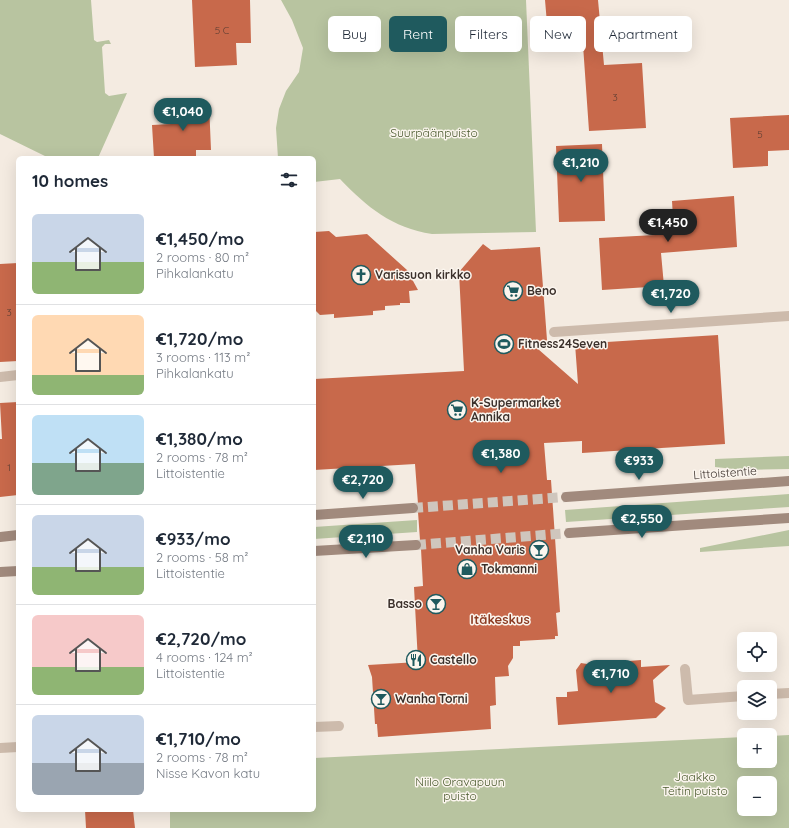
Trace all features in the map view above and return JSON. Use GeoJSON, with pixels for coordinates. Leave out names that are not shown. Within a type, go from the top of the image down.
{"type":"FeatureCollection","features":[{"type":"Feature","properties":{"kind":"main road","name":"Littoistentie"},"geometry":{"type":"LineString","coordinates":[[566,497],[789,481]]}},
{"type":"Feature","properties":{"kind":"main road"},"geometry":{"type":"LineString","coordinates":[[316,515],[413,508]]}},
{"type":"Feature","properties":{"kind":"main road"},"geometry":{"type":"LineString","coordinates":[[569,533],[789,518]]}},
{"type":"Feature","properties":{"kind":"main road"},"geometry":{"type":"LineString","coordinates":[[0,537],[16,536]]}},
{"type":"Feature","properties":{"kind":"main road"},"geometry":{"type":"LineString","coordinates":[[316,551],[416,545]]}},
{"type":"Feature","properties":{"kind":"main road"},"geometry":{"type":"LineString","coordinates":[[0,572],[16,571]]}},
{"type":"Feature","properties":{"kind":"street"},"geometry":{"type":"LineString","coordinates":[[554,332],[789,316]]}},
{"type":"Feature","properties":{"kind":"street"},"geometry":{"type":"LineString","coordinates":[[0,377],[16,375]]}},
{"type":"Feature","properties":{"kind":"street"},"geometry":{"type":"LineString","coordinates":[[685,669],[688,700],[737,696]]}},
{"type":"Feature","properties":{"kind":"street"},"geometry":{"type":"LineString","coordinates":[[777,694],[789,693]]}},
{"type":"Feature","properties":{"kind":"street"},"geometry":{"type":"LineString","coordinates":[[316,727],[339,726]]}},
{"type":"Feature","properties":{"kind":"street"},"geometry":{"type":"LineString","coordinates":[[0,748],[16,747]]}},
{"type":"Feature","properties":{"kind":"green space"},"geometry":{"type":"Polygon","coordinates":[[[0,0],[91,0],[94,40],[97,42],[109,40],[111,44],[105,44],[102,47],[105,93],[109,96],[127,93],[99,156],[45,156],[0,134],[0,0]]]}},
{"type":"Feature","properties":{"kind":"green space","name":"Suurpäänpuisto"},"geometry":{"type":"Polygon","coordinates":[[[281,0],[526,0],[536,232],[432,234],[418,231],[405,227],[381,215],[360,199],[340,179],[316,182],[316,156],[278,156],[276,128],[279,109],[286,91],[299,72],[303,48],[292,20],[281,0]]]}},
{"type":"Feature","properties":{"kind":"green space"},"geometry":{"type":"Polygon","coordinates":[[[789,456],[789,469],[744,470],[715,467],[715,459],[789,456]]]}},
{"type":"Feature","properties":{"kind":"green space"},"geometry":{"type":"Polygon","coordinates":[[[789,494],[789,507],[566,522],[565,510],[789,494]]]}},
{"type":"Feature","properties":{"kind":"green space"},"geometry":{"type":"Polygon","coordinates":[[[417,520],[417,532],[316,539],[316,527],[417,520]]]}},
{"type":"Feature","properties":{"kind":"green space"},"geometry":{"type":"Polygon","coordinates":[[[789,530],[789,546],[700,552],[700,548],[789,530]]]}},
{"type":"Feature","properties":{"kind":"green space"},"geometry":{"type":"Polygon","coordinates":[[[789,735],[789,828],[170,828],[170,812],[316,812],[316,758],[737,737],[737,768],[777,768],[777,736],[789,735]]]}},
{"type":"Feature","properties":{"kind":"building"},"geometry":{"type":"Polygon","coordinates":[[[192,0],[250,0],[251,43],[236,43],[237,65],[195,67],[192,0]]]}},
{"type":"Feature","properties":{"kind":"building"},"geometry":{"type":"Polygon","coordinates":[[[545,0],[598,0],[599,16],[594,16],[594,52],[603,52],[604,65],[642,63],[646,128],[589,131],[583,52],[586,52],[586,16],[546,16],[545,0]]]}},
{"type":"Feature","properties":{"kind":"building"},"geometry":{"type":"Polygon","coordinates":[[[209,103],[211,150],[196,150],[196,156],[154,156],[152,125],[171,124],[171,105],[209,103]]]}},
{"type":"Feature","properties":{"kind":"building"},"geometry":{"type":"Polygon","coordinates":[[[789,115],[789,150],[768,151],[768,166],[733,168],[730,118],[789,115]]]}},
{"type":"Feature","properties":{"kind":"building"},"geometry":{"type":"Polygon","coordinates":[[[602,144],[605,221],[559,222],[556,146],[602,144]]]}},
{"type":"Feature","properties":{"kind":"building"},"geometry":{"type":"Polygon","coordinates":[[[734,196],[737,247],[661,253],[664,286],[602,290],[599,238],[674,234],[672,201],[734,196]]]}},
{"type":"Feature","properties":{"kind":"building","name":"Varissuon kirkko"},"geometry":{"type":"Polygon","coordinates":[[[329,231],[336,237],[367,234],[407,270],[418,290],[409,291],[410,303],[385,306],[385,310],[373,311],[373,315],[334,318],[334,314],[320,315],[316,311],[316,232],[329,231]]]}},
{"type":"Feature","properties":{"kind":"building"},"geometry":{"type":"Polygon","coordinates":[[[483,244],[491,250],[540,247],[547,340],[538,349],[578,384],[575,344],[718,335],[725,444],[582,453],[582,441],[544,443],[547,480],[551,480],[560,612],[556,613],[558,636],[555,636],[555,639],[520,641],[520,646],[513,646],[513,658],[508,666],[509,676],[495,677],[496,705],[490,706],[491,729],[378,737],[377,724],[375,724],[372,677],[368,665],[418,662],[414,587],[423,586],[422,545],[420,540],[415,464],[316,470],[316,379],[464,371],[459,272],[483,244]]]}},
{"type":"Feature","properties":{"kind":"building"},"geometry":{"type":"Polygon","coordinates":[[[16,263],[16,361],[0,362],[0,264],[16,263]]]}},
{"type":"Feature","properties":{"kind":"building"},"geometry":{"type":"Polygon","coordinates":[[[16,402],[16,495],[0,497],[0,439],[2,439],[0,403],[16,402]]]}},
{"type":"Feature","properties":{"kind":"building"},"geometry":{"type":"Polygon","coordinates":[[[641,660],[641,667],[670,665],[653,680],[655,702],[666,708],[656,718],[558,725],[556,697],[567,697],[567,692],[578,691],[576,670],[581,663],[605,667],[605,663],[641,660]]]}},
{"type":"Feature","properties":{"kind":"building"},"geometry":{"type":"Polygon","coordinates":[[[85,812],[133,812],[135,828],[86,828],[85,812]]]}},
{"type":"Feature","properties":{"kind":"tunnel"},"geometry":{"type":"LineString","coordinates":[[413,508],[566,497]]}},
{"type":"Feature","properties":{"kind":"tunnel"},"geometry":{"type":"LineString","coordinates":[[416,545],[569,533]]}},
{"type":"Feature","properties":{"kind":"place","name":"Varissuon kirkko"},"geometry":{"type":"Point","coordinates":[361,275]}},
{"type":"Feature","properties":{"kind":"place","name":"Beno"},"geometry":{"type":"Point","coordinates":[513,291]}},
{"type":"Feature","properties":{"kind":"place","name":"Fitness24Seven"},"geometry":{"type":"Point","coordinates":[504,344]}},
{"type":"Feature","properties":{"kind":"place","name":"K-Supermarket Annika"},"geometry":{"type":"Point","coordinates":[457,410]}},
{"type":"Feature","properties":{"kind":"place","name":"Vanha Varis"},"geometry":{"type":"Point","coordinates":[539,550]}},
{"type":"Feature","properties":{"kind":"place","name":"Tokmanni"},"geometry":{"type":"Point","coordinates":[467,569]}},
{"type":"Feature","properties":{"kind":"place","name":"Basso"},"geometry":{"type":"Point","coordinates":[436,604]}},
{"type":"Feature","properties":{"kind":"place","name":"Castello"},"geometry":{"type":"Point","coordinates":[416,660]}},
{"type":"Feature","properties":{"kind":"place","name":"Wanha Torni"},"geometry":{"type":"Point","coordinates":[381,699]}},
{"type":"Feature","properties":{"kind":"district","name":"Itäkeskus"},"geometry":{"type":"Point","coordinates":[500,619]}},
{"type":"Feature","properties":{"kind":"park label","name":"Jaakko Teitin puisto"},"geometry":{"type":"Point","coordinates":[695,784]}},
{"type":"Feature","properties":{"kind":"park label","name":"Niilo Oravapuun puisto"},"geometry":{"type":"Point","coordinates":[460,789]}}]}
